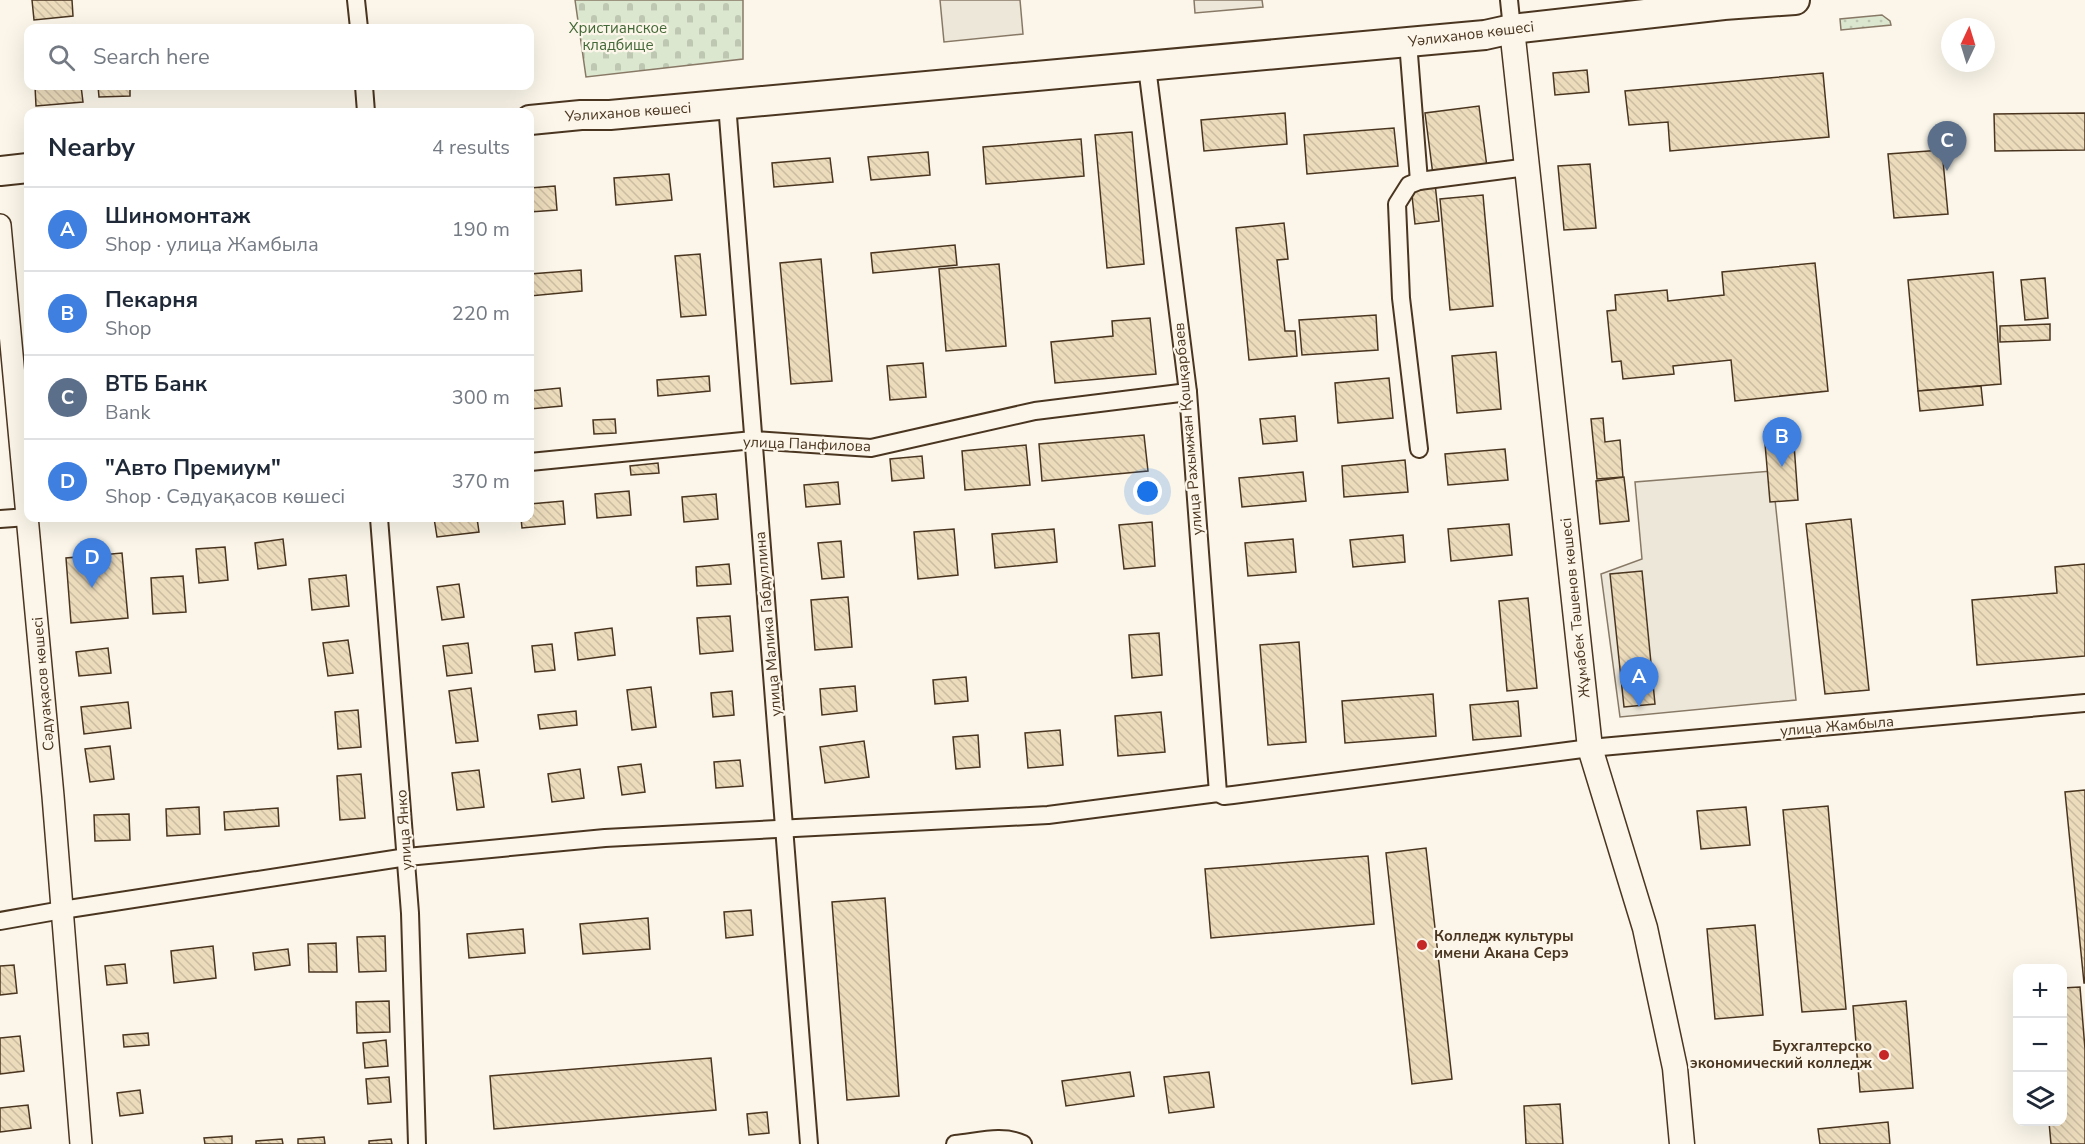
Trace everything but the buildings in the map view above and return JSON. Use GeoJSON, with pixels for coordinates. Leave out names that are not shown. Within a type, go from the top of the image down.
{"type":"FeatureCollection","features":[{"type":"Feature","properties":{"kind":"highway","name":"Уәлиханов көшесі"},"geometry":{"type":"LineString","coordinates":[[534,120],[580,115],[610,115],[1485,35],[1512,29],[1724,5],[1795,0]]}},
{"type":"Feature","properties":{"kind":"highway"},"geometry":{"type":"LineString","coordinates":[[580,115],[611,106],[1487,27],[1512,29]]}},
{"type":"Feature","properties":{"kind":"highway"},"geometry":{"type":"LineString","coordinates":[[0,171],[24,168]]}},
{"type":"Feature","properties":{"kind":"main road","name":"Жұмабек Тәшенов көшесі"},"geometry":{"type":"LineString","coordinates":[[1512,29],[1590,748],[1645,928],[1675,1068],[1682,1144]]}},
{"type":"Feature","properties":{"kind":"street"},"geometry":{"type":"LineString","coordinates":[[356,0],[359,24]]}},
{"type":"Feature","properties":{"kind":"street"},"geometry":{"type":"LineString","coordinates":[[1509,0],[1512,29]]}},
{"type":"Feature","properties":{"kind":"street"},"geometry":{"type":"LineString","coordinates":[[1408,42],[1419,180]]}},
{"type":"Feature","properties":{"kind":"street","name":"улица Рахымжан Қошқарбаев"},"geometry":{"type":"LineString","coordinates":[[1147,67],[1188,392],[1218,793]]}},
{"type":"Feature","properties":{"kind":"street"},"geometry":{"type":"LineString","coordinates":[[364,90],[366,108]]}},
{"type":"Feature","properties":{"kind":"street","name":"улица Малика Габдуллина"},"geometry":{"type":"LineString","coordinates":[[727,104],[809,1144]]}},
{"type":"Feature","properties":{"kind":"street"},"geometry":{"type":"LineString","coordinates":[[1419,449],[1401,298],[1397,204],[1409,185],[1419,180],[1528,167]]}},
{"type":"Feature","properties":{"kind":"street","name":"Сәдуақасов көшесі"},"geometry":{"type":"LineString","coordinates":[[0,225],[24,475]]}},
{"type":"Feature","properties":{"kind":"street","name":"улица Панфилова"},"geometry":{"type":"LineString","coordinates":[[534,462],[753,440],[871,448],[1035,411],[1188,392]]}},
{"type":"Feature","properties":{"kind":"street"},"geometry":{"type":"LineString","coordinates":[[0,519],[24,517]]}},
{"type":"Feature","properties":{"kind":"street","name":"Сәдуақасов көшесі"},"geometry":{"type":"LineString","coordinates":[[28,522],[81,1144]]}},
{"type":"Feature","properties":{"kind":"street","name":"улица Янко"},"geometry":{"type":"LineString","coordinates":[[379,522],[407,857],[417,1144]]}},
{"type":"Feature","properties":{"kind":"street","name":"улица Жамбыла"},"geometry":{"type":"LineString","coordinates":[[62,910],[407,857],[605,838],[1048,815],[1218,793],[1224,796],[1233,795],[1590,748],[2085,703]]}},
{"type":"Feature","properties":{"kind":"street"},"geometry":{"type":"LineString","coordinates":[[0,921],[62,910]]}},
{"type":"Feature","properties":{"kind":"street"},"geometry":{"type":"LineString","coordinates":[[955,1144],[1001,1139],[1012,1139],[1023,1144]]}},
{"type":"Feature","properties":{"kind":"green space","name":"Христианское кладбище"},"geometry":{"type":"Polygon","coordinates":[[[575,0],[743,0],[743,59],[586,77],[575,0]]]}},
{"type":"Feature","properties":{"kind":"green space"},"geometry":{"type":"Polygon","coordinates":[[[1882,15],[1890,21],[1891,25],[1841,30],[1840,19],[1882,15]]]}},
{"type":"Feature","properties":{"kind":"shaded area"},"geometry":{"type":"Polygon","coordinates":[[[940,0],[1020,0],[1023,34],[944,42],[940,0]]]}},
{"type":"Feature","properties":{"kind":"shaded area"},"geometry":{"type":"Polygon","coordinates":[[[1194,0],[1262,0],[1263,7],[1195,13],[1194,0]]]}},
{"type":"Feature","properties":{"kind":"shaded area"},"geometry":{"type":"Polygon","coordinates":[[[1772,471],[1796,700],[1620,717],[1601,574],[1642,559],[1635,482],[1772,471]]]}},
{"type":"Feature","properties":{"kind":"place","name":"ВТБ Банк"},"geometry":{"type":"Point","coordinates":[1947,171]}},
{"type":"Feature","properties":{"kind":"place","name":"Пекарня"},"geometry":{"type":"Point","coordinates":[1782,467]}},
{"type":"Feature","properties":{"kind":"place","name":"\"Авто Премиум\""},"geometry":{"type":"Point","coordinates":[92,588]}},
{"type":"Feature","properties":{"kind":"place","name":"Шиномонтаж"},"geometry":{"type":"Point","coordinates":[1639,707]}},
{"type":"Feature","properties":{"kind":"place","name":"Колледж культуры имени Акана Серэ"},"geometry":{"type":"Point","coordinates":[1422,945]}},
{"type":"Feature","properties":{"kind":"place","name":"Бухгалтерско экономический колледж"},"geometry":{"type":"Point","coordinates":[1884,1055]}}]}
